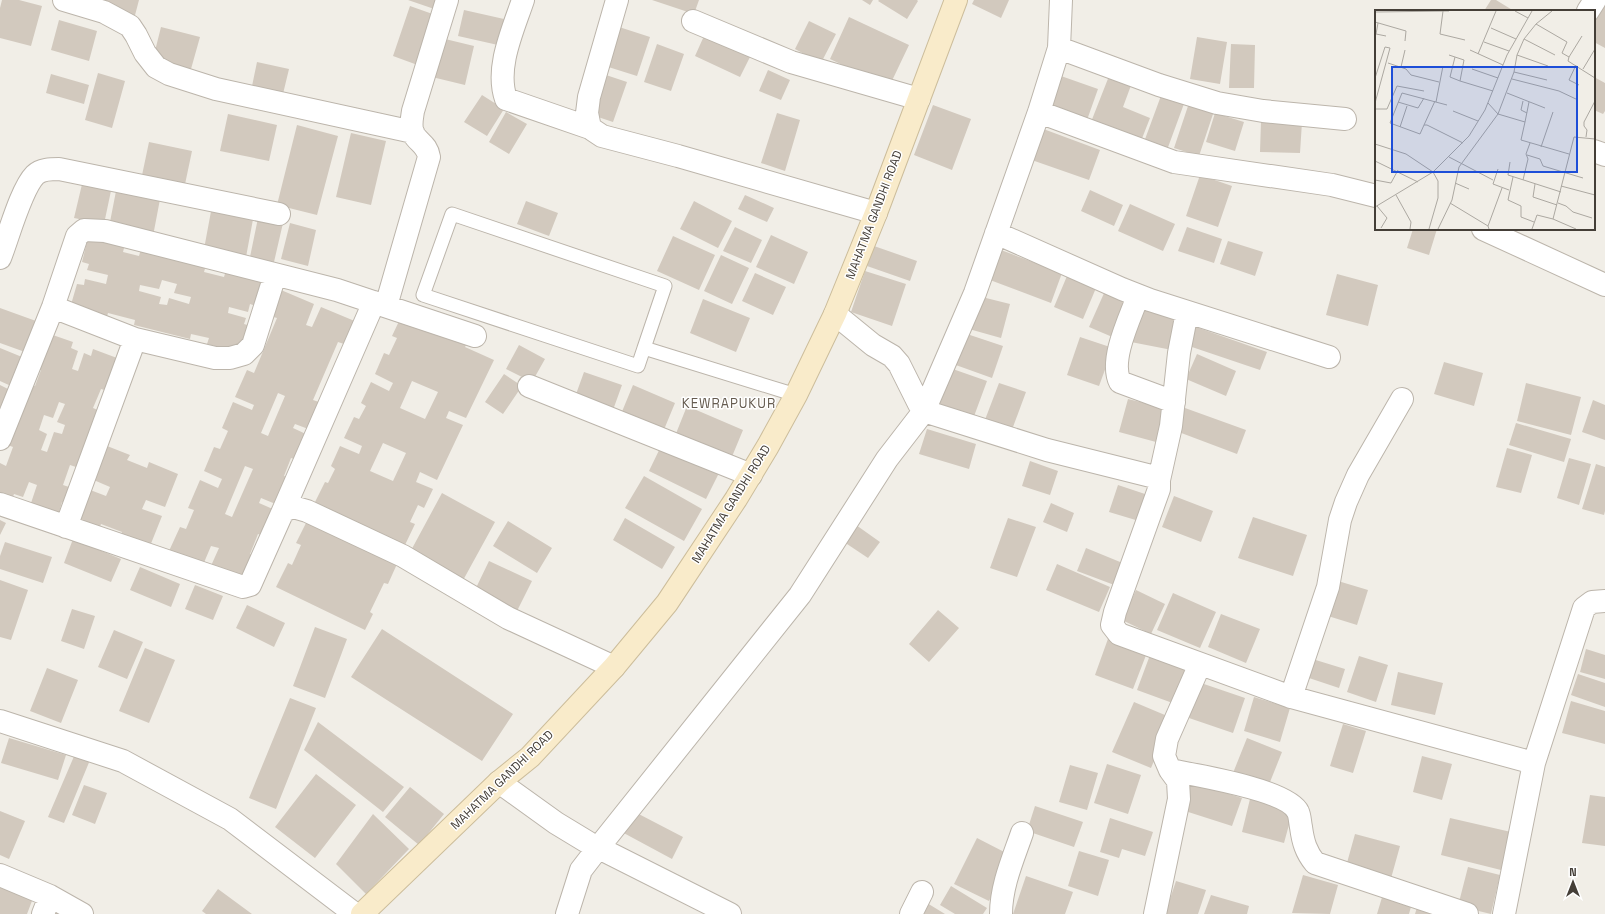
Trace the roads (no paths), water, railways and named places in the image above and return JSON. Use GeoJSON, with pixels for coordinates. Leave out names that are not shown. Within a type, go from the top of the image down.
{"type":"FeatureCollection","features":[{"type":"Feature","properties":{"kind":"main road","name":"MAHATMA GANDHI ROAD"},"geometry":{"type":"LineString","coordinates":[[362,914],[499,782],[530,757],[614,666],[667,604],[750,475],[796,394],[835,314],[876,213],[956,0]]}},
{"type":"Feature","properties":{"kind":"street"},"geometry":{"type":"LineString","coordinates":[[0,504],[243,587],[250,585],[380,304],[429,157],[428,150],[413,132],[411,125],[413,111],[447,0]]}},
{"type":"Feature","properties":{"kind":"street"},"geometry":{"type":"LineString","coordinates":[[523,0],[504,62],[502,89],[506,99],[590,128],[602,136],[678,156],[876,213]]}},
{"type":"Feature","properties":{"kind":"street"},"geometry":{"type":"LineString","coordinates":[[590,128],[587,113],[589,97],[617,0]]}},
{"type":"Feature","properties":{"kind":"street"},"geometry":{"type":"LineString","coordinates":[[567,914],[581,870],[593,846],[800,595],[887,459],[922,408],[975,293],[1039,112],[1059,48],[1061,0]]}},
{"type":"Feature","properties":{"kind":"street"},"geometry":{"type":"LineString","coordinates":[[1589,10],[1595,0]]}},
{"type":"Feature","properties":{"kind":"street"},"geometry":{"type":"LineString","coordinates":[[73,1],[104,12],[130,26],[145,53],[156,67],[169,74],[216,89],[413,132]]}},
{"type":"Feature","properties":{"kind":"street"},"geometry":{"type":"LineString","coordinates":[[694,21],[791,62],[919,99]]}},
{"type":"Feature","properties":{"kind":"street"},"geometry":{"type":"LineString","coordinates":[[1059,48],[1159,85],[1217,103],[1263,111],[1345,119]]}},
{"type":"Feature","properties":{"kind":"street"},"geometry":{"type":"LineString","coordinates":[[1039,112],[1174,162],[1332,185],[1375,196]]}},
{"type":"Feature","properties":{"kind":"street"},"geometry":{"type":"LineString","coordinates":[[1595,151],[1605,155]]}},
{"type":"Feature","properties":{"kind":"street"},"geometry":{"type":"LineString","coordinates":[[0,258],[26,189],[36,174],[47,169],[58,169],[279,214]]}},
{"type":"Feature","properties":{"kind":"street"},"geometry":{"type":"LineString","coordinates":[[0,439],[53,307],[77,236],[84,230],[105,231],[337,290],[475,336]]}},
{"type":"Feature","properties":{"kind":"street"},"geometry":{"type":"LineString","coordinates":[[1485,230],[1605,285]]}},
{"type":"Feature","properties":{"kind":"street"},"geometry":{"type":"LineString","coordinates":[[996,233],[1138,296],[1329,357]]}},
{"type":"Feature","properties":{"kind":"street"},"geometry":{"type":"LineString","coordinates":[[53,307],[135,339],[215,358],[230,358],[244,354],[253,345],[275,275]]}},
{"type":"Feature","properties":{"kind":"street"},"geometry":{"type":"LineString","coordinates":[[1138,296],[1123,339],[1116,365],[1117,375],[1120,382],[1174,402]]}},
{"type":"Feature","properties":{"kind":"street"},"geometry":{"type":"LineString","coordinates":[[1187,312],[1179,353],[1171,426],[1159,480],[1159,489],[1115,612],[1112,625],[1119,634],[1291,697],[1534,763]]}},
{"type":"Feature","properties":{"kind":"street"},"geometry":{"type":"LineString","coordinates":[[835,314],[873,345],[892,356],[899,364],[922,408],[1047,450],[1156,477],[1159,480]]}},
{"type":"Feature","properties":{"kind":"street"},"geometry":{"type":"LineString","coordinates":[[66,527],[135,339]]}},
{"type":"Feature","properties":{"kind":"street"},"geometry":{"type":"LineString","coordinates":[[529,386],[750,475]]}},
{"type":"Feature","properties":{"kind":"street"},"geometry":{"type":"LineString","coordinates":[[1291,697],[1328,587],[1340,520],[1346,502],[1358,475],[1402,399]]}},
{"type":"Feature","properties":{"kind":"street"},"geometry":{"type":"LineString","coordinates":[[283,511],[293,508],[307,511],[396,553],[508,618],[614,666]]}},
{"type":"Feature","properties":{"kind":"street"},"geometry":{"type":"LineString","coordinates":[[1504,914],[1534,763],[1584,608],[1592,602],[1605,601]]}},
{"type":"Feature","properties":{"kind":"street"},"geometry":{"type":"LineString","coordinates":[[1155,914],[1179,799],[1178,781],[1170,770],[1164,756],[1167,739],[1200,664]]}},
{"type":"Feature","properties":{"kind":"street"},"geometry":{"type":"LineString","coordinates":[[0,721],[123,761],[230,819],[355,914]]}},
{"type":"Feature","properties":{"kind":"street"},"geometry":{"type":"LineString","coordinates":[[1170,770],[1256,789],[1286,800],[1298,812],[1306,853],[1315,863],[1467,914]]}},
{"type":"Feature","properties":{"kind":"street"},"geometry":{"type":"LineString","coordinates":[[499,782],[556,823],[593,846],[730,914]]}},
{"type":"Feature","properties":{"kind":"street"},"geometry":{"type":"LineString","coordinates":[[1001,914],[1005,884],[1022,833]]}},
{"type":"Feature","properties":{"kind":"street"},"geometry":{"type":"LineString","coordinates":[[0,875],[46,905],[82,914]]}},
{"type":"Feature","properties":{"kind":"street"},"geometry":{"type":"LineString","coordinates":[[911,914],[922,892]]}},
{"type":"Feature","properties":{"kind":"lane"},"geometry":{"type":"LineString","coordinates":[[452,214],[665,286],[644,348],[638,366],[423,295],[452,214]]}},
{"type":"Feature","properties":{"kind":"lane"},"geometry":{"type":"LineString","coordinates":[[644,348],[796,394]]}},
{"type":"Feature","properties":{"kind":"district","name":"KEWRAPUKUR"},"geometry":{"type":"Point","coordinates":[729,403]}}]}
